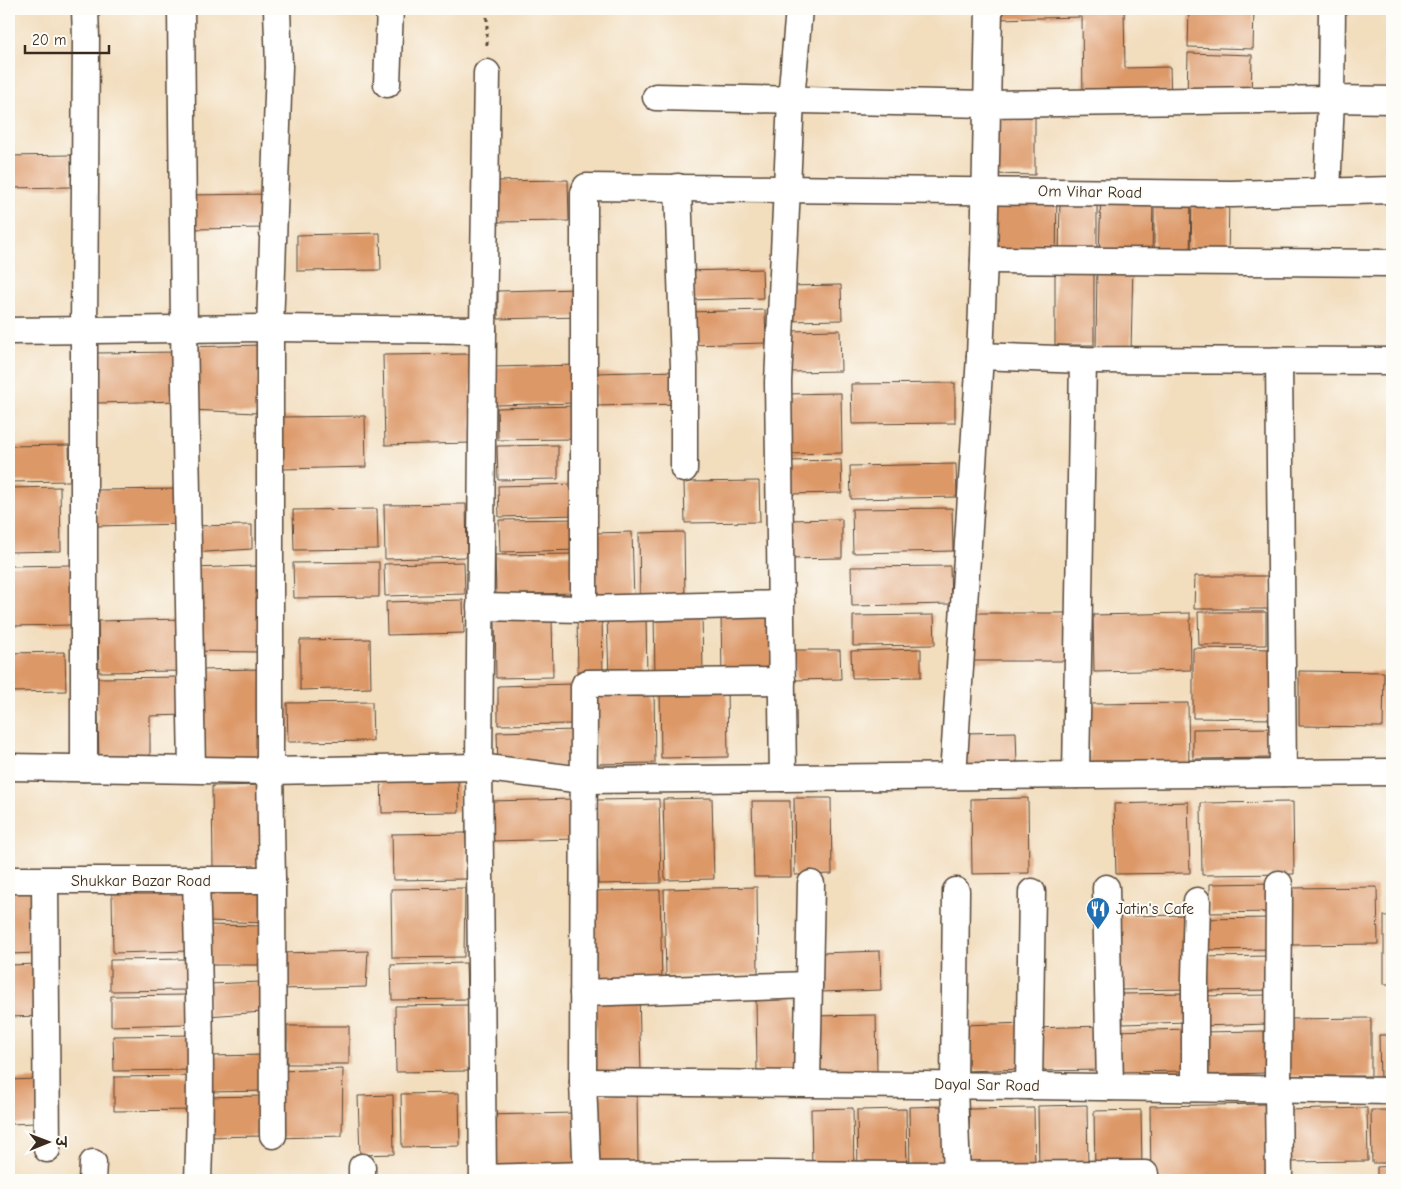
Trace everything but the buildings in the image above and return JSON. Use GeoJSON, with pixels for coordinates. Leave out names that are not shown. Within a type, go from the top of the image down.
{"type":"FeatureCollection","features":[{"type":"Feature","properties":{"kind":"street"},"geometry":{"type":"LineString","coordinates":[[84,768],[85,9]]}},
{"type":"Feature","properties":{"kind":"street"},"geometry":{"type":"LineString","coordinates":[[181,9],[184,330],[192,769]]}},
{"type":"Feature","properties":{"kind":"street"},"geometry":{"type":"LineString","coordinates":[[273,1135],[270,771],[270,328],[278,67],[277,9]]}},
{"type":"Feature","properties":{"kind":"street"},"geometry":{"type":"LineString","coordinates":[[387,84],[390,9]]}},
{"type":"Feature","properties":{"kind":"street"},"geometry":{"type":"LineString","coordinates":[[783,778],[778,382],[790,100],[799,9]]}},
{"type":"Feature","properties":{"kind":"street"},"geometry":{"type":"LineString","coordinates":[[953,776],[980,356],[984,260],[989,9]]}},
{"type":"Feature","properties":{"kind":"street"},"geometry":{"type":"LineString","coordinates":[[1327,192],[1332,9]]}},
{"type":"Feature","properties":{"kind":"street"},"geometry":{"type":"LineString","coordinates":[[487,73],[479,766],[483,1179],[956,1177],[1145,1174]]}},
{"type":"Feature","properties":{"kind":"street"},"geometry":{"type":"LineString","coordinates":[[656,97],[987,104],[1392,100]]}},
{"type":"Feature","properties":{"kind":"street","name":"Om Vihar Road"},"geometry":{"type":"LineString","coordinates":[[584,609],[584,189],[586,187],[1232,194],[1392,190]]}},
{"type":"Feature","properties":{"kind":"street"},"geometry":{"type":"LineString","coordinates":[[678,187],[684,366],[684,469]]}},
{"type":"Feature","properties":{"kind":"street"},"geometry":{"type":"LineString","coordinates":[[984,260],[1392,263]]}},
{"type":"Feature","properties":{"kind":"street"},"geometry":{"type":"LineString","coordinates":[[9,331],[270,328],[483,330]]}},
{"type":"Feature","properties":{"kind":"street"},"geometry":{"type":"LineString","coordinates":[[980,356],[1083,360],[1392,361]]}},
{"type":"Feature","properties":{"kind":"street"},"geometry":{"type":"LineString","coordinates":[[1076,775],[1083,360]]}},
{"type":"Feature","properties":{"kind":"street"},"geometry":{"type":"LineString","coordinates":[[1279,361],[1283,773]]}},
{"type":"Feature","properties":{"kind":"street"},"geometry":{"type":"LineString","coordinates":[[480,607],[584,609],[781,604]]}},
{"type":"Feature","properties":{"kind":"street"},"geometry":{"type":"LineString","coordinates":[[587,1178],[582,993],[585,684],[588,682],[782,681]]}},
{"type":"Feature","properties":{"kind":"street"},"geometry":{"type":"LineString","coordinates":[[9,767],[270,771],[479,766],[584,780],[1392,772]]}},
{"type":"Feature","properties":{"kind":"street","name":"Shukkar Bazar Road"},"geometry":{"type":"LineString","coordinates":[[9,880],[272,880]]}},
{"type":"Feature","properties":{"kind":"street"},"geometry":{"type":"LineString","coordinates":[[196,880],[201,1117],[198,1180]]}},
{"type":"Feature","properties":{"kind":"street"},"geometry":{"type":"LineString","coordinates":[[45,881],[46,1149]]}},
{"type":"Feature","properties":{"kind":"street"},"geometry":{"type":"LineString","coordinates":[[807,1084],[811,884]]}},
{"type":"Feature","properties":{"kind":"street"},"geometry":{"type":"LineString","coordinates":[[1279,884],[1279,1180]]}},
{"type":"Feature","properties":{"kind":"street"},"geometry":{"type":"LineString","coordinates":[[1106,888],[1110,1087]]}},
{"type":"Feature","properties":{"kind":"street"},"geometry":{"type":"LineString","coordinates":[[956,891],[954,1085],[956,1177]]}},
{"type":"Feature","properties":{"kind":"street"},"geometry":{"type":"LineString","coordinates":[[1029,1086],[1032,892]]}},
{"type":"Feature","properties":{"kind":"street"},"geometry":{"type":"LineString","coordinates":[[1195,1088],[1197,901]]}},
{"type":"Feature","properties":{"kind":"street"},"geometry":{"type":"LineString","coordinates":[[582,993],[809,985]]}},
{"type":"Feature","properties":{"kind":"street","name":"Dayal Sar Road"},"geometry":{"type":"LineString","coordinates":[[583,1082],[1392,1091]]}},
{"type":"Feature","properties":{"kind":"path"},"geometry":{"type":"LineString","coordinates":[[487,9],[487,73]]}},
{"type":"Feature","properties":{"kind":"place","name":"Jatin's Cafe"},"geometry":{"type":"Point","coordinates":[1098,930]}}]}
